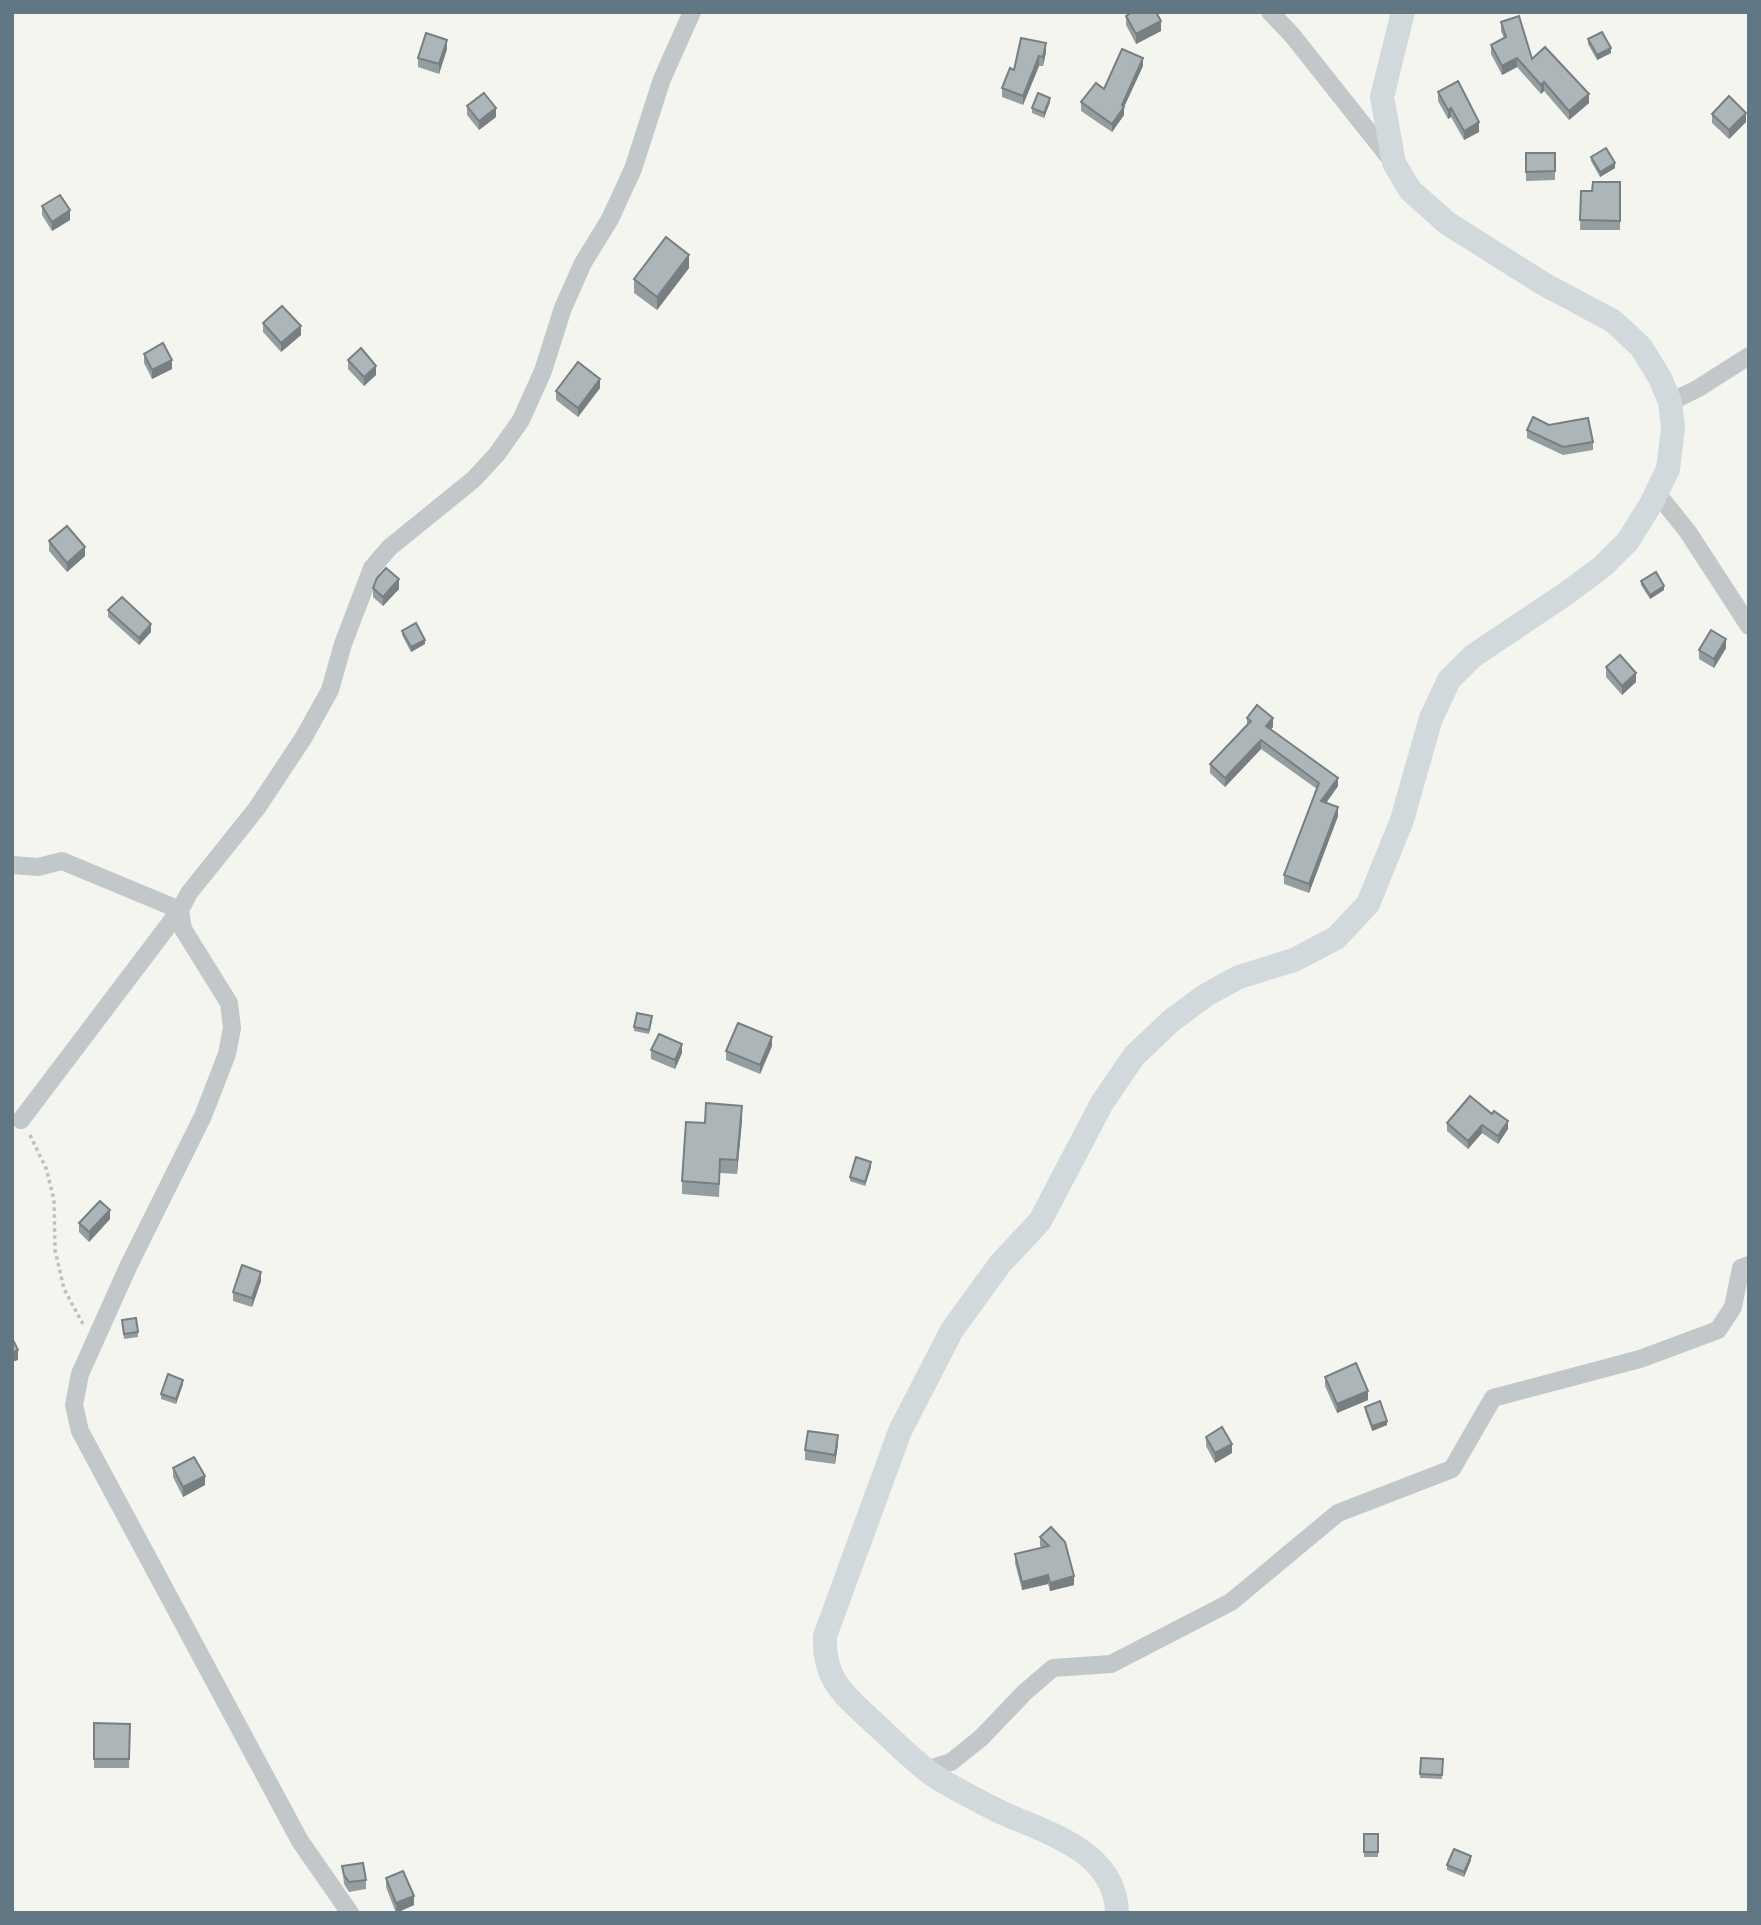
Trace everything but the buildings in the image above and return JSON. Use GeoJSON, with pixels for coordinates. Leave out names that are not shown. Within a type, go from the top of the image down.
{"type":"FeatureCollection","features":[{"type":"Feature","properties":{"kind":"main road"},"geometry":{"type":"LineString","coordinates":[[1117,1913],[1117,1901],[1112,1885],[1092,1858],[1060,1836],[1003,1813],[941,1780],[845,1696],[831,1677],[824,1656],[825,1636],[900,1432],[952,1330],[1000,1264],[1040,1221],[1102,1103],[1135,1056],[1172,1020],[1206,995],[1239,977],[1294,960],[1336,938],[1368,904],[1402,820],[1432,718],[1449,680],[1473,656],[1603,566],[1628,541],[1668,469],[1673,428],[1670,402],[1660,378],[1641,347],[1613,321],[1542,283],[1447,223],[1410,190],[1394,163],[1382,97],[1403,12]]}},
{"type":"Feature","properties":{"kind":"street"},"geometry":{"type":"LineString","coordinates":[[21,1120],[180,910],[189,893],[257,808],[304,737],[330,690],[343,644],[372,568],[389,548],[474,479],[497,454],[521,420],[583,263],[610,219],[633,169],[662,79],[692,12]]}},
{"type":"Feature","properties":{"kind":"street"},"geometry":{"type":"LineString","coordinates":[[1270,12],[1293,35],[1394,163]]}},
{"type":"Feature","properties":{"kind":"street"},"geometry":{"type":"LineString","coordinates":[[1670,402],[1697,389],[1749,356]]}},
{"type":"Feature","properties":{"kind":"street"},"geometry":{"type":"LineString","coordinates":[[1657,492],[1688,533],[1749,626]]}},
{"type":"Feature","properties":{"kind":"street"},"geometry":{"type":"LineString","coordinates":[[12,864],[38,867],[62,861],[180,910]]}},
{"type":"Feature","properties":{"kind":"street"},"geometry":{"type":"LineString","coordinates":[[180,910],[183,929],[229,1003],[232,1028],[228,1054],[203,1116],[128,1267],[80,1374],[74,1405],[80,1431],[300,1840],[350,1913]]}},
{"type":"Feature","properties":{"kind":"street"},"geometry":{"type":"LineString","coordinates":[[928,1769],[951,1762],[981,1738],[1025,1692],[1053,1668],[1111,1664],[1231,1602],[1338,1513],[1452,1469],[1493,1398],[1640,1359],[1718,1330],[1733,1307],[1741,1268],[1749,1265]]}},
{"type":"Feature","properties":{"kind":"path"},"geometry":{"type":"LineString","coordinates":[[21,1120],[46,1168],[54,1200],[55,1250],[64,1290],[94,1344]]}}]}
